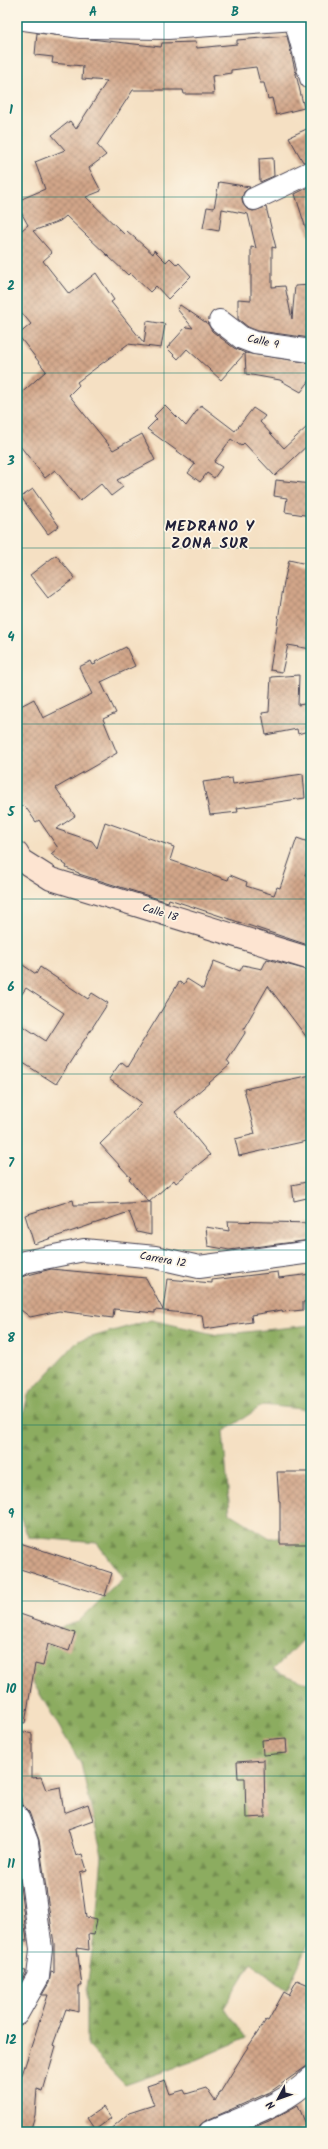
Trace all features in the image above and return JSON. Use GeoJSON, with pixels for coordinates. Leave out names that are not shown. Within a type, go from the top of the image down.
{"type":"FeatureCollection","features":[{"type":"Feature","properties":{"kind":"main road","name":"Calle 18"},"geometry":{"type":"LineString","coordinates":[[17,853],[21,860],[51,879],[311,959]]}},
{"type":"Feature","properties":{"kind":"street"},"geometry":{"type":"LineString","coordinates":[[17,18],[81,28],[168,22],[303,18],[311,78]]}},
{"type":"Feature","properties":{"kind":"street"},"geometry":{"type":"LineString","coordinates":[[254,199],[311,172]]}},
{"type":"Feature","properties":{"kind":"street","name":"Calle 9"},"geometry":{"type":"LineString","coordinates":[[220,321],[242,338],[255,342],[311,351]]}},
{"type":"Feature","properties":{"kind":"street","name":"Carrera 12"},"geometry":{"type":"LineString","coordinates":[[17,1266],[24,1262],[84,1250],[155,1257],[199,1267],[311,1252]]}},
{"type":"Feature","properties":{"kind":"street"},"geometry":{"type":"LineString","coordinates":[[17,1816],[27,1842],[41,1948],[38,1977],[17,2014]]}},
{"type":"Feature","properties":{"kind":"street"},"geometry":{"type":"LineString","coordinates":[[210,2132],[281,2100],[302,2087],[311,2078]]}},
{"type":"Feature","properties":{"kind":"green space"},"geometry":{"type":"Polygon","coordinates":[[[151,1320],[218,1335],[311,1325],[311,1410],[263,1405],[223,1432],[230,1513],[270,1538],[311,1536],[311,1639],[301,1641],[273,1670],[311,1685],[311,1939],[287,1990],[251,1963],[224,2008],[246,2038],[191,2062],[125,2085],[87,2046],[87,1988],[96,1922],[102,1855],[81,1764],[17,1655],[39,1634],[78,1622],[123,1578],[97,1543],[28,1537],[17,1508],[17,1441],[28,1395],[78,1341],[151,1320]]]}},
{"type":"Feature","properties":{"kind":"building"},"geometry":{"type":"Polygon","coordinates":[[[37,33],[161,47],[162,43],[196,42],[197,48],[237,44],[237,40],[287,36],[304,108],[276,115],[272,98],[268,99],[264,83],[260,83],[256,67],[231,70],[231,73],[212,76],[214,94],[184,94],[183,90],[133,90],[97,145],[106,155],[89,168],[101,191],[86,197],[124,234],[127,231],[153,254],[154,250],[166,262],[170,258],[177,265],[179,263],[191,276],[168,299],[156,286],[150,292],[130,273],[128,275],[66,216],[60,221],[33,231],[52,253],[43,261],[69,294],[96,273],[114,300],[111,302],[144,343],[147,321],[165,324],[161,348],[128,344],[77,382],[79,385],[69,395],[113,450],[142,434],[155,460],[117,480],[123,487],[111,496],[101,484],[80,501],[55,470],[45,478],[17,442],[17,397],[46,371],[18,335],[31,324],[17,307],[17,234],[28,225],[17,205],[17,201],[45,189],[35,162],[65,150],[52,135],[70,121],[76,129],[107,81],[82,79],[83,66],[52,63],[53,57],[35,55],[37,33]]]}},
{"type":"Feature","properties":{"kind":"building"},"geometry":{"type":"Polygon","coordinates":[[[311,127],[311,160],[303,162],[289,137],[311,127]]]}},
{"type":"Feature","properties":{"kind":"building"},"geometry":{"type":"Polygon","coordinates":[[[273,158],[274,176],[260,182],[259,159],[273,158]]]}},
{"type":"Feature","properties":{"kind":"building"},"geometry":{"type":"Polygon","coordinates":[[[219,182],[250,187],[244,192],[242,198],[243,204],[247,209],[253,211],[266,207],[276,248],[272,247],[272,287],[285,286],[292,319],[295,286],[311,285],[311,338],[258,331],[248,327],[238,319],[238,299],[251,300],[251,247],[256,248],[248,214],[222,209],[219,231],[203,228],[207,207],[214,208],[219,182]]]}},
{"type":"Feature","properties":{"kind":"building"},"geometry":{"type":"Polygon","coordinates":[[[311,186],[311,235],[308,235],[295,194],[311,186]]]}},
{"type":"Feature","properties":{"kind":"building"},"geometry":{"type":"Polygon","coordinates":[[[180,305],[208,324],[212,331],[234,348],[245,353],[221,380],[187,349],[178,359],[167,348],[186,327],[193,328],[177,309],[180,305]]]}},
{"type":"Feature","properties":{"kind":"building"},"geometry":{"type":"Polygon","coordinates":[[[245,353],[311,363],[311,379],[301,392],[280,380],[246,374],[245,353]]]}},
{"type":"Feature","properties":{"kind":"building"},"geometry":{"type":"Polygon","coordinates":[[[165,405],[186,426],[201,405],[235,431],[253,408],[265,416],[260,422],[284,448],[307,427],[311,431],[311,442],[275,476],[244,443],[241,446],[231,439],[214,462],[222,467],[214,478],[207,473],[200,482],[188,473],[195,464],[147,429],[157,419],[154,416],[165,405]]]}},
{"type":"Feature","properties":{"kind":"building"},"geometry":{"type":"Polygon","coordinates":[[[276,480],[311,484],[311,516],[285,512],[287,498],[274,496],[276,480]]]}},
{"type":"Feature","properties":{"kind":"building"},"geometry":{"type":"Polygon","coordinates":[[[33,489],[59,526],[48,534],[21,497],[33,489]]]}},
{"type":"Feature","properties":{"kind":"building"},"geometry":{"type":"Polygon","coordinates":[[[56,555],[75,578],[48,598],[30,575],[56,555]]]}},
{"type":"Feature","properties":{"kind":"building"},"geometry":{"type":"Polygon","coordinates":[[[289,560],[311,565],[311,649],[288,645],[282,672],[270,670],[289,560]]]}},
{"type":"Feature","properties":{"kind":"building"},"geometry":{"type":"Polygon","coordinates":[[[126,647],[135,666],[101,682],[116,713],[103,719],[117,753],[56,788],[75,816],[56,829],[92,841],[97,848],[105,822],[174,847],[170,860],[228,880],[230,875],[247,882],[246,886],[274,895],[277,887],[280,888],[297,838],[311,843],[311,858],[305,875],[311,876],[311,946],[169,899],[168,902],[79,874],[66,868],[67,866],[51,854],[58,848],[39,820],[36,822],[24,805],[17,809],[17,708],[34,699],[43,718],[92,694],[79,667],[91,661],[93,665],[96,664],[95,662],[126,647]]]}},
{"type":"Feature","properties":{"kind":"building"},"geometry":{"type":"Polygon","coordinates":[[[299,675],[298,705],[311,703],[311,730],[298,734],[297,729],[266,735],[262,713],[269,712],[271,677],[299,675]]]}},
{"type":"Feature","properties":{"kind":"building"},"geometry":{"type":"Polygon","coordinates":[[[303,774],[305,798],[237,808],[238,812],[210,815],[203,782],[232,778],[233,784],[303,774]]]}},
{"type":"Feature","properties":{"kind":"building"},"geometry":{"type":"Polygon","coordinates":[[[267,959],[311,971],[311,1043],[268,986],[244,1028],[245,1033],[227,1061],[230,1065],[175,1112],[210,1155],[176,1183],[174,1180],[149,1202],[129,1179],[131,1178],[100,1144],[142,1103],[109,1079],[121,1062],[127,1067],[179,982],[184,984],[187,979],[203,989],[214,961],[240,971],[243,965],[262,969],[267,959]]]}},
{"type":"Feature","properties":{"kind":"building"},"geometry":{"type":"Polygon","coordinates":[[[17,961],[36,974],[40,967],[88,999],[92,993],[108,1003],[56,1084],[17,1059],[17,1022],[46,1041],[64,1013],[26,988],[17,1001],[17,961]]]}},
{"type":"Feature","properties":{"kind":"building"},"geometry":{"type":"Polygon","coordinates":[[[311,1075],[311,1140],[239,1156],[235,1139],[255,1134],[244,1089],[311,1075]]]}},
{"type":"Feature","properties":{"kind":"building"},"geometry":{"type":"Polygon","coordinates":[[[311,1181],[311,1197],[294,1201],[292,1185],[311,1181]]]}},
{"type":"Feature","properties":{"kind":"building"},"geometry":{"type":"Polygon","coordinates":[[[73,1200],[74,1205],[151,1202],[151,1235],[137,1232],[129,1212],[34,1244],[25,1215],[73,1200]]]}},
{"type":"Feature","properties":{"kind":"building"},"geometry":{"type":"Polygon","coordinates":[[[228,1221],[311,1223],[311,1240],[229,1250],[208,1246],[206,1227],[229,1231],[228,1221]]]}},
{"type":"Feature","properties":{"kind":"building"},"geometry":{"type":"Polygon","coordinates":[[[51,1269],[146,1278],[163,1310],[167,1279],[212,1283],[212,1280],[278,1272],[279,1278],[311,1274],[311,1301],[303,1302],[303,1310],[283,1312],[282,1310],[251,1315],[252,1322],[204,1329],[202,1315],[155,1310],[155,1313],[114,1309],[113,1318],[59,1311],[30,1317],[17,1307],[17,1278],[51,1269]]]}},
{"type":"Feature","properties":{"kind":"building"},"geometry":{"type":"Polygon","coordinates":[[[277,1472],[311,1472],[311,1544],[280,1544],[280,1501],[277,1472]]]}},
{"type":"Feature","properties":{"kind":"building"},"geometry":{"type":"Polygon","coordinates":[[[17,1542],[112,1573],[105,1596],[17,1568],[17,1542]]]}},
{"type":"Feature","properties":{"kind":"building"},"geometry":{"type":"Polygon","coordinates":[[[17,1613],[75,1633],[69,1651],[48,1644],[43,1666],[35,1664],[25,1723],[17,1722],[17,1613]]]}},
{"type":"Feature","properties":{"kind":"building"},"geometry":{"type":"Polygon","coordinates":[[[17,1730],[32,1734],[32,1778],[41,1777],[46,1790],[60,1787],[64,1813],[88,1804],[93,1820],[68,1829],[76,1856],[82,1854],[87,1870],[80,1872],[86,1917],[97,1919],[94,1935],[88,1934],[89,1950],[77,1948],[82,1986],[79,1986],[79,2012],[66,2009],[53,2045],[56,2046],[43,2091],[37,2089],[35,2115],[30,2132],[17,2132],[17,2090],[48,1995],[42,1995],[49,1983],[51,1972],[54,1973],[54,1944],[39,1840],[29,1812],[22,1805],[20,1794],[17,1794],[17,1730]]]}},
{"type":"Feature","properties":{"kind":"building"},"geometry":{"type":"Polygon","coordinates":[[[286,1738],[287,1753],[263,1755],[262,1740],[286,1738]]]}},
{"type":"Feature","properties":{"kind":"building"},"geometry":{"type":"Polygon","coordinates":[[[264,1760],[265,1817],[246,1818],[245,1778],[238,1778],[237,1762],[264,1760]]]}},
{"type":"Feature","properties":{"kind":"building"},"geometry":{"type":"Polygon","coordinates":[[[17,1862],[27,1941],[17,1940],[17,1862]]]}},
{"type":"Feature","properties":{"kind":"building"},"geometry":{"type":"Polygon","coordinates":[[[17,1970],[26,1971],[17,1989],[17,1970]]]}},
{"type":"Feature","properties":{"kind":"building"},"geometry":{"type":"Polygon","coordinates":[[[297,1980],[311,1986],[311,2061],[307,2066],[270,2092],[205,2121],[200,2125],[198,2132],[107,2132],[129,2113],[154,2105],[147,2086],[165,2080],[170,2094],[184,2090],[186,2094],[206,2088],[215,2101],[244,2053],[266,2020],[268,2021],[284,1992],[289,1995],[297,1980]]]}},
{"type":"Feature","properties":{"kind":"building"},"geometry":{"type":"Polygon","coordinates":[[[298,2105],[307,2127],[295,2132],[242,2132],[269,2121],[298,2105]]]}},
{"type":"Feature","properties":{"kind":"building"},"geometry":{"type":"Polygon","coordinates":[[[103,2107],[111,2118],[95,2130],[87,2118],[103,2107]]]}},
{"type":"Feature","properties":{"kind":"district","name":"MEDRANO Y ZONA SUR"},"geometry":{"type":"Point","coordinates":[210,536]}}]}
